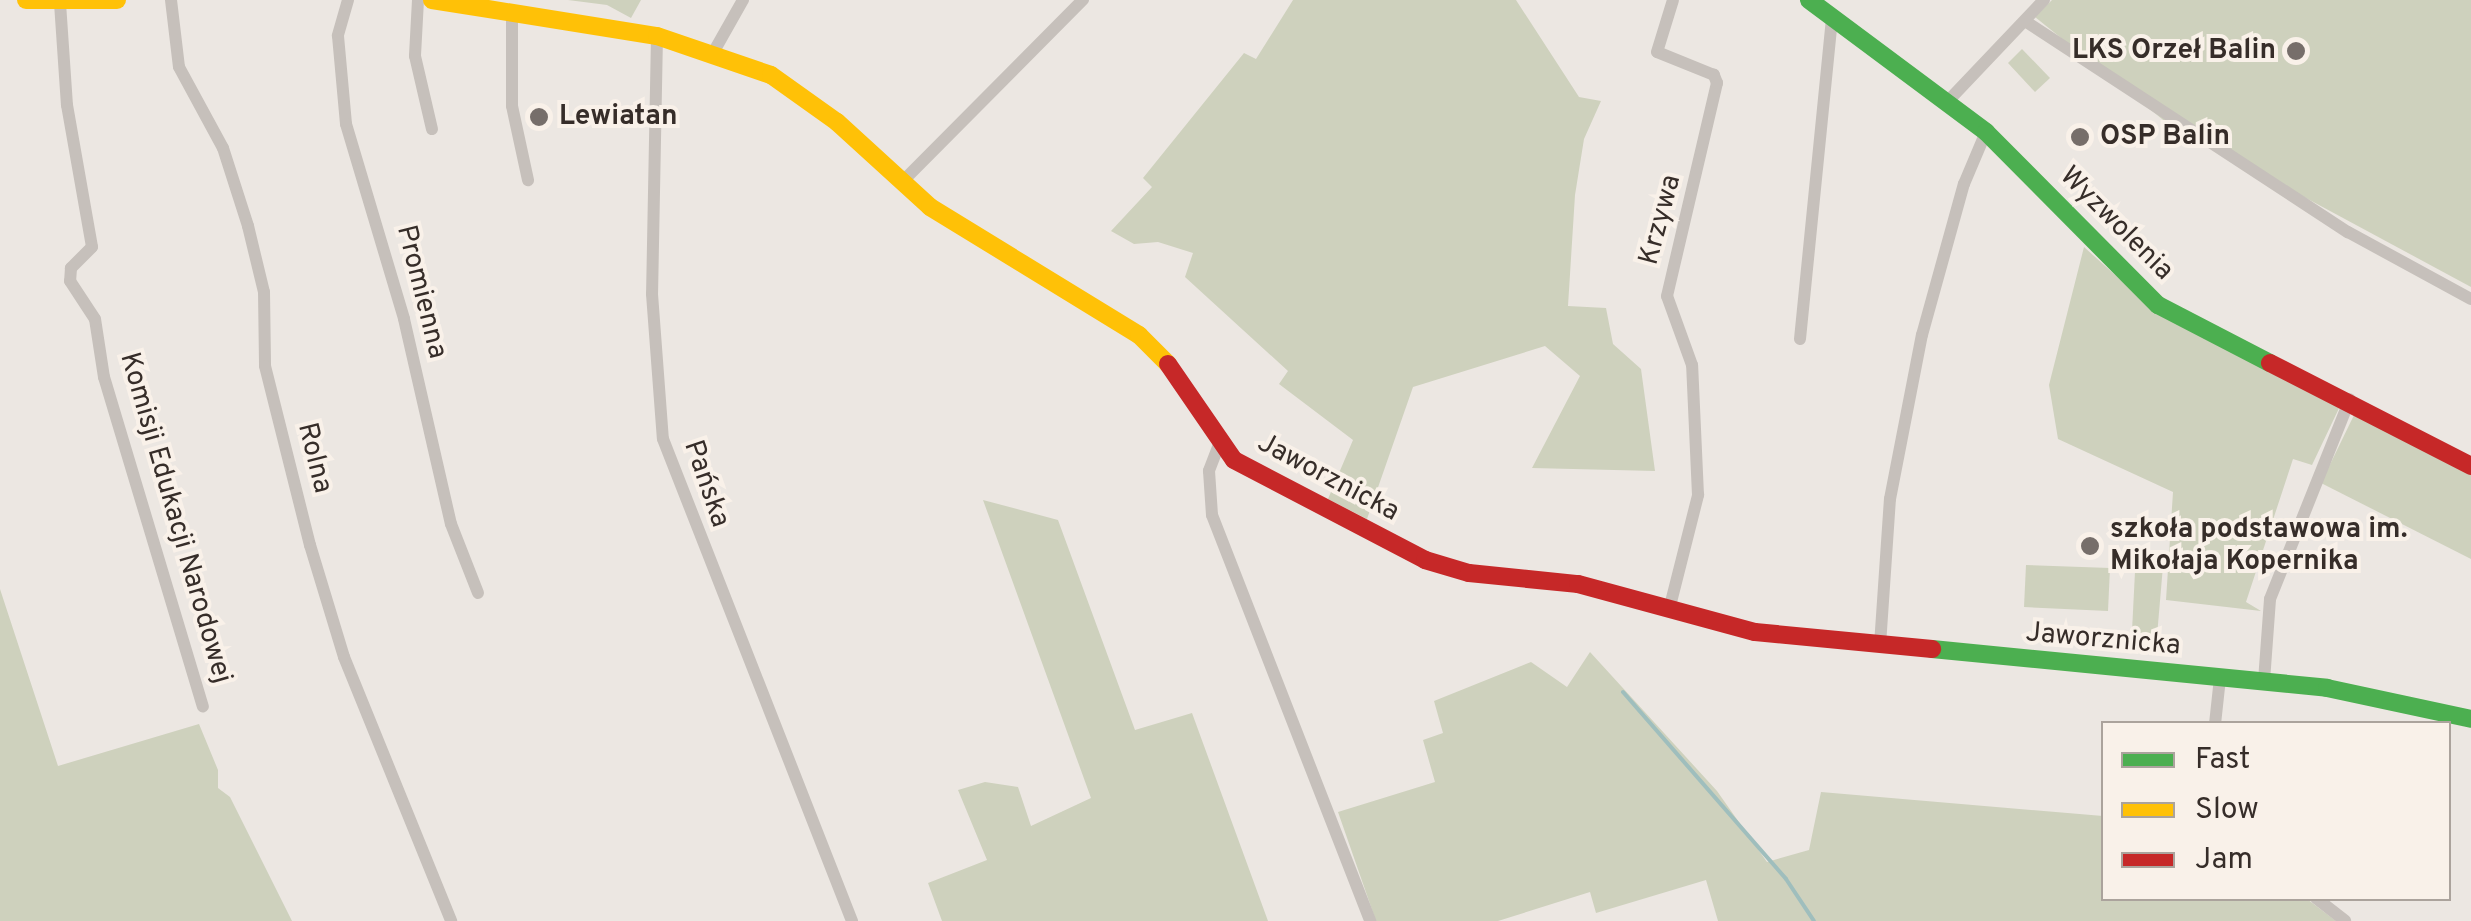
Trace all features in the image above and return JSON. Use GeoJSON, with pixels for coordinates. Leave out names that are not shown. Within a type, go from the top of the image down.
{"type":"FeatureCollection","features":[{"type":"Feature","properties":{"kind":"street"},"geometry":{"type":"LineString","coordinates":[[26,0],[117,0]]}},
{"type":"Feature","properties":{"kind":"street","name":"Rolna"},"geometry":{"type":"LineString","coordinates":[[171,0],[178,66],[223,148],[248,226],[264,292],[265,366],[310,545],[344,658],[451,921]]}},
{"type":"Feature","properties":{"kind":"street","name":"Promienna"},"geometry":{"type":"LineString","coordinates":[[348,0],[338,36],[346,124],[404,319],[451,524],[478,594]]}},
{"type":"Feature","properties":{"kind":"street"},"geometry":{"type":"LineString","coordinates":[[418,0],[415,56],[432,129]]}},
{"type":"Feature","properties":{"kind":"street","name":"Jaworznicka"},"geometry":{"type":"LineString","coordinates":[[432,0],[656,36],[771,75],[806,98],[902,182],[1138,335],[1164,358],[1220,442],[1253,472],[1425,560],[1470,573],[1578,584],[1755,632],[2264,681]]}},
{"type":"Feature","properties":{"kind":"street"},"geometry":{"type":"LineString","coordinates":[[713,53],[743,0]]}},
{"type":"Feature","properties":{"kind":"street"},"geometry":{"type":"LineString","coordinates":[[902,182],[1083,0]]}},
{"type":"Feature","properties":{"kind":"street","name":"Krzywa"},"geometry":{"type":"LineString","coordinates":[[1669,610],[1698,496],[1692,365],[1666,296],[1717,83],[1714,75],[1657,52],[1673,0]]}},
{"type":"Feature","properties":{"kind":"street","name":"Wyzwolenia"},"geometry":{"type":"LineString","coordinates":[[1808,0],[1949,100],[1986,132],[2144,294],[2471,466]]}},
{"type":"Feature","properties":{"kind":"street"},"geometry":{"type":"LineString","coordinates":[[1949,100],[2044,0]]}},
{"type":"Feature","properties":{"kind":"street","name":"Komisji Edukacji Narodowej"},"geometry":{"type":"LineString","coordinates":[[60,3],[67,105],[92,247],[71,268],[70,281],[95,320],[104,377],[203,706]]}},
{"type":"Feature","properties":{"kind":"street"},"geometry":{"type":"LineString","coordinates":[[512,12],[512,106],[528,180]]}},
{"type":"Feature","properties":{"kind":"street"},"geometry":{"type":"LineString","coordinates":[[1800,339],[1832,16]]}},
{"type":"Feature","properties":{"kind":"street"},"geometry":{"type":"LineString","coordinates":[[2025,20],[2348,232],[2471,300]]}},
{"type":"Feature","properties":{"kind":"street","name":"Pańska"},"geometry":{"type":"LineString","coordinates":[[656,36],[652,294],[664,439],[852,921]]}},
{"type":"Feature","properties":{"kind":"street"},"geometry":{"type":"LineString","coordinates":[[1880,645],[1890,499],[1922,335],[1964,184],[1986,132]]}},
{"type":"Feature","properties":{"kind":"street"},"geometry":{"type":"LineString","coordinates":[[2350,399],[2270,599],[2264,681],[2376,695],[2471,719]]}},
{"type":"Feature","properties":{"kind":"street"},"geometry":{"type":"LineString","coordinates":[[1220,442],[1209,471],[1212,515],[1370,921]]}},
{"type":"Feature","properties":{"kind":"street"},"geometry":{"type":"LineString","coordinates":[[2214,721],[2220,678]]}},
{"type":"Feature","properties":{"kind":"street"},"geometry":{"type":"LineString","coordinates":[[2320,901],[2345,921]]}},
{"type":"Feature","properties":{"kind":"green space"},"geometry":{"type":"Polygon","coordinates":[[[568,0],[641,0],[631,18],[607,5],[568,0]]]}},
{"type":"Feature","properties":{"kind":"green space"},"geometry":{"type":"Polygon","coordinates":[[[1293,0],[1516,0],[1579,97],[1601,101],[1584,139],[1575,195],[1568,306],[1606,308],[1613,344],[1641,369],[1655,471],[1532,468],[1580,376],[1545,346],[1413,387],[1367,519],[1328,499],[1353,440],[1279,384],[1288,371],[1185,277],[1193,253],[1158,242],[1134,244],[1111,231],[1152,187],[1143,178],[1244,53],[1256,59],[1293,0]]]}},
{"type":"Feature","properties":{"kind":"green space"},"geometry":{"type":"Polygon","coordinates":[[[2052,0],[2471,0],[2471,287],[2167,123],[2035,17],[2052,0]]]}},
{"type":"Feature","properties":{"kind":"green space"},"geometry":{"type":"Polygon","coordinates":[[[2022,49],[2050,78],[2035,92],[2008,63],[2022,49]]]}},
{"type":"Feature","properties":{"kind":"green space"},"geometry":{"type":"Polygon","coordinates":[[[2084,247],[2153,309],[2341,404],[2312,465],[2293,459],[2246,602],[2261,611],[2166,600],[2173,492],[2058,439],[2049,385],[2084,247]]]}},
{"type":"Feature","properties":{"kind":"green space"},"geometry":{"type":"Polygon","coordinates":[[[2356,411],[2471,470],[2471,559],[2321,483],[2356,411]]]}},
{"type":"Feature","properties":{"kind":"green space"},"geometry":{"type":"Polygon","coordinates":[[[983,500],[1058,520],[1135,730],[1192,713],[1268,921],[942,921],[928,883],[987,860],[958,790],[985,782],[1018,787],[1031,826],[1091,798],[983,500]]]}},
{"type":"Feature","properties":{"kind":"green space"},"geometry":{"type":"Polygon","coordinates":[[[2136,552],[2164,554],[2157,636],[2132,631],[2136,552]]]}},
{"type":"Feature","properties":{"kind":"green space"},"geometry":{"type":"Polygon","coordinates":[[[2026,565],[2110,568],[2108,611],[2024,607],[2026,565]]]}},
{"type":"Feature","properties":{"kind":"green space"},"geometry":{"type":"Polygon","coordinates":[[[0,589],[58,766],[199,724],[218,770],[218,788],[230,797],[292,921],[0,921],[0,589]]]}},
{"type":"Feature","properties":{"kind":"green space"},"geometry":{"type":"Polygon","coordinates":[[[1590,652],[1717,791],[1767,862],[1809,850],[1821,792],[2101,816],[2101,901],[2310,901],[2336,921],[1718,921],[1706,880],[1596,913],[1590,892],[1498,921],[1376,921],[1338,812],[1435,782],[1423,740],[1443,733],[1434,701],[1531,662],[1567,687],[1590,652]]]}},
{"type":"Feature","properties":{"kind":"waterway"},"geometry":{"type":"LineString","coordinates":[[1623,692],[1786,879],[1814,921]]}},
{"type":"Feature","properties":{"kind":"traffic: fast"},"geometry":{"type":"LineString","coordinates":[[1809,0],[1986,132],[2158,305],[2270,363]]}},
{"type":"Feature","properties":{"kind":"traffic: fast"},"geometry":{"type":"LineString","coordinates":[[1932,649],[2327,688],[2471,719]]}},
{"type":"Feature","properties":{"kind":"traffic: slow"},"geometry":{"type":"LineString","coordinates":[[26,0],[117,0]]}},
{"type":"Feature","properties":{"kind":"traffic: slow"},"geometry":{"type":"LineString","coordinates":[[432,0],[657,36],[771,75],[837,122],[930,207],[1139,335],[1168,364]]}},
{"type":"Feature","properties":{"kind":"traffic: jam"},"geometry":{"type":"LineString","coordinates":[[2270,363],[2471,466]]}},
{"type":"Feature","properties":{"kind":"traffic: jam"},"geometry":{"type":"LineString","coordinates":[[1168,364],[1234,460],[1425,560],[1469,573],[1578,584],[1755,632],[1932,649]]}},
{"type":"Feature","properties":{"kind":"place","name":"LKS Orzeł Balin"},"geometry":{"type":"Point","coordinates":[2296,51]}},
{"type":"Feature","properties":{"kind":"place","name":"Lewiatan"},"geometry":{"type":"Point","coordinates":[539,117]}},
{"type":"Feature","properties":{"kind":"place","name":"OSP Balin"},"geometry":{"type":"Point","coordinates":[2080,137]}},
{"type":"Feature","properties":{"kind":"place","name":"szkoła podstawowa im. Mikołaja Kopernika"},"geometry":{"type":"Point","coordinates":[2090,546]}}]}
